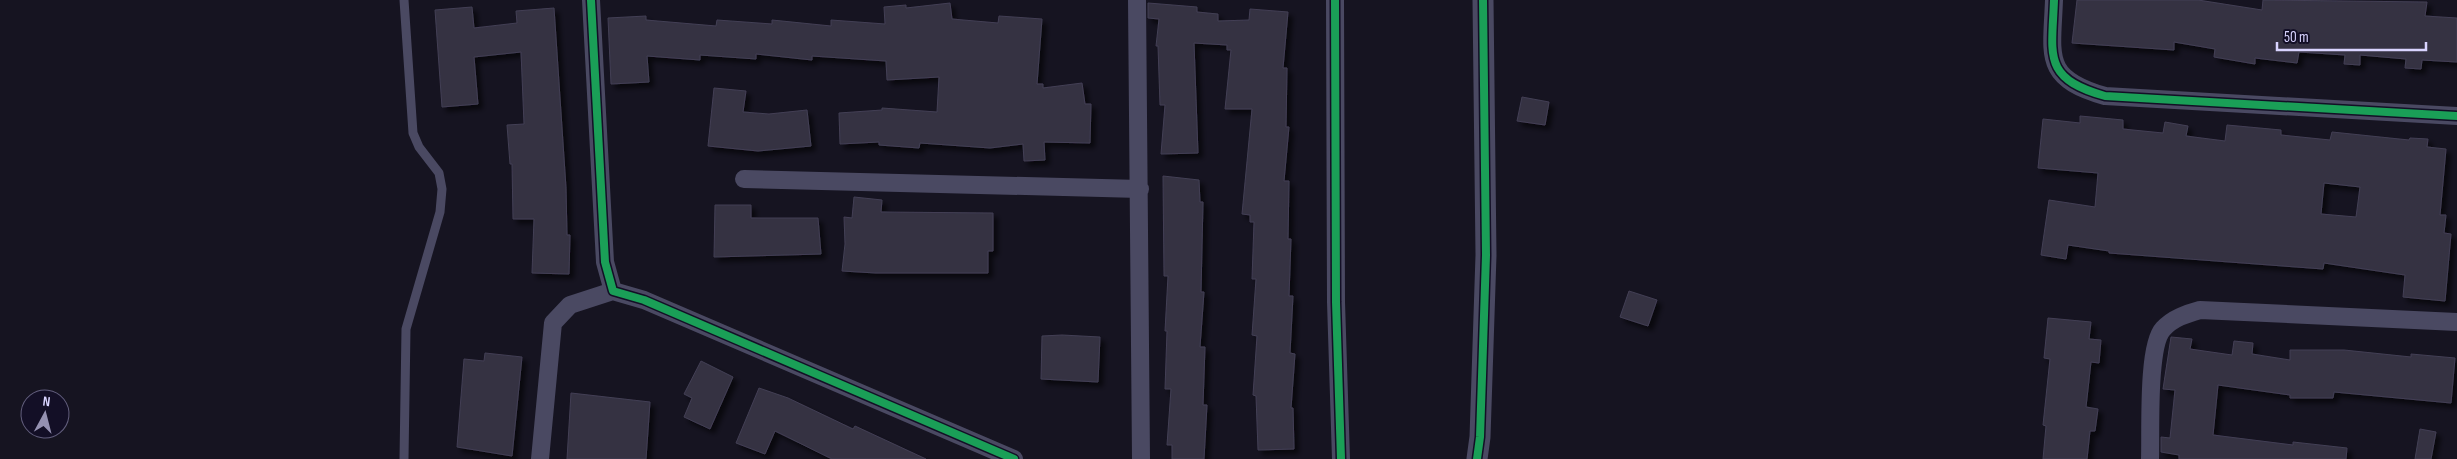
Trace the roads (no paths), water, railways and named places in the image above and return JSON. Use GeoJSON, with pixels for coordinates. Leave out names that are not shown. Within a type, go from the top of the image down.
{"type":"FeatureCollection","features":[{"type":"Feature","properties":{"kind":"street"},"geometry":{"type":"LineString","coordinates":[[591,0],[605,262],[613,291]]}},
{"type":"Feature","properties":{"kind":"street"},"geometry":{"type":"LineString","coordinates":[[1137,0],[1141,459]]}},
{"type":"Feature","properties":{"kind":"street"},"geometry":{"type":"LineString","coordinates":[[1335,0],[1336,302],[1340,459]]}},
{"type":"Feature","properties":{"kind":"street"},"geometry":{"type":"LineString","coordinates":[[1477,459],[1480,437],[1486,255],[1483,0]]}},
{"type":"Feature","properties":{"kind":"street"},"geometry":{"type":"LineString","coordinates":[[2054,0],[2052,56],[2062,76],[2080,89],[2105,96],[2457,116]]}},
{"type":"Feature","properties":{"kind":"street"},"geometry":{"type":"LineString","coordinates":[[744,179],[1140,190]]}},
{"type":"Feature","properties":{"kind":"street"},"geometry":{"type":"LineString","coordinates":[[540,459],[553,323],[570,305],[613,291],[644,300],[1014,459]]}},
{"type":"Feature","properties":{"kind":"street"},"geometry":{"type":"LineString","coordinates":[[2150,459],[2153,352],[2162,330],[2180,316],[2200,310],[2457,322]]}},
{"type":"Feature","properties":{"kind":"lane"},"geometry":{"type":"LineString","coordinates":[[404,0],[413,133],[419,147],[439,173],[442,189],[440,212],[406,329],[404,459]]}}]}
